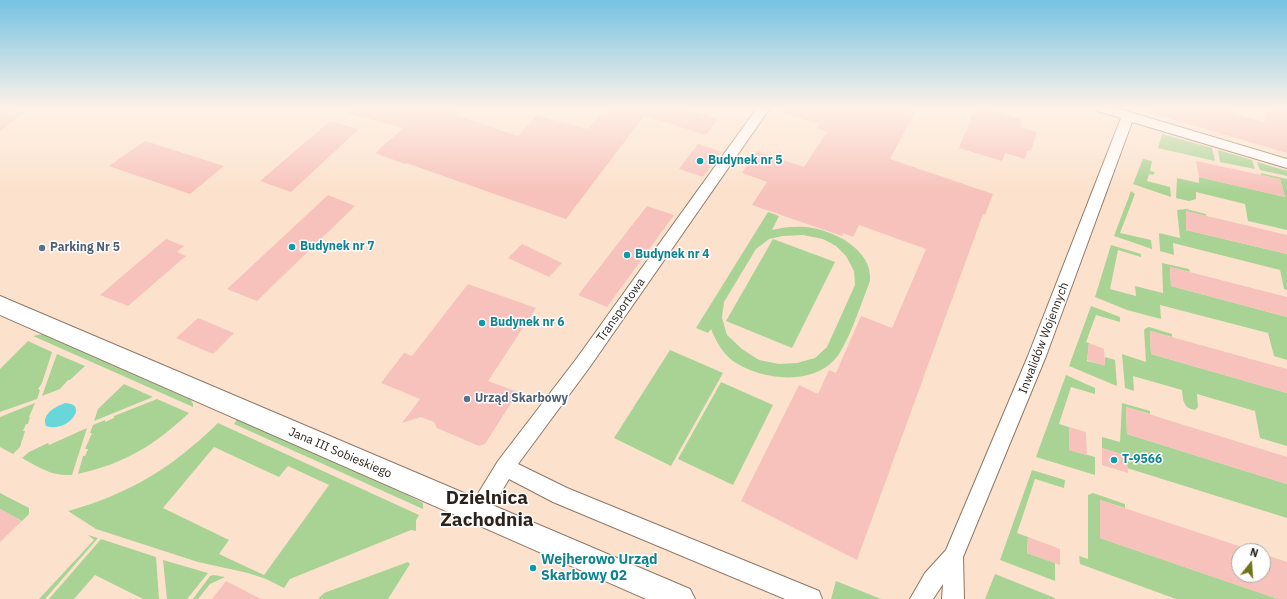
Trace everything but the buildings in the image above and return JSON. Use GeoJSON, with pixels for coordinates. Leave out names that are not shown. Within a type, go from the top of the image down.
{"type":"FeatureCollection","features":[{"type":"Feature","properties":{"kind":"street","name":"Transportowa"},"geometry":{"type":"LineString","coordinates":[[478,512],[505,466],[583,363],[744,136]]}},
{"type":"Feature","properties":{"kind":"street","name":"Inwalidów Wojennych"},"geometry":{"type":"LineString","coordinates":[[921,599],[932,580],[953,557],[1037,356],[1120,136]]}},
{"type":"Feature","properties":{"kind":"street"},"geometry":{"type":"LineString","coordinates":[[1194,136],[1287,164]]}},
{"type":"Feature","properties":{"kind":"street","name":"Jana III Sobieskiego"},"geometry":{"type":"LineString","coordinates":[[0,305],[680,599]]}},
{"type":"Feature","properties":{"kind":"street"},"geometry":{"type":"LineString","coordinates":[[505,466],[560,495],[811,599]]}},
{"type":"Feature","properties":{"kind":"street","name":"Inwalidów Wojennych"},"geometry":{"type":"LineString","coordinates":[[952,599],[954,594],[953,557]]}},
{"type":"Feature","properties":{"kind":"green space"},"geometry":{"type":"Polygon","coordinates":[[[1161,136],[1169,136],[1212,148],[1215,161],[1158,148],[1161,136]]]}},
{"type":"Feature","properties":{"kind":"green space"},"geometry":{"type":"Polygon","coordinates":[[[1218,150],[1252,160],[1255,169],[1220,162],[1218,150]]]}},
{"type":"Feature","properties":{"kind":"green space"},"geometry":{"type":"Polygon","coordinates":[[[1143,159],[1152,161],[1150,171],[1155,172],[1153,175],[1149,174],[1147,181],[1170,187],[1171,197],[1133,184],[1143,159]]]}},
{"type":"Feature","properties":{"kind":"green space"},"geometry":{"type":"Polygon","coordinates":[[[1257,162],[1287,171],[1287,176],[1260,170],[1257,162]]]}},
{"type":"Feature","properties":{"kind":"green space"},"geometry":{"type":"Polygon","coordinates":[[[1261,173],[1287,179],[1287,230],[1248,221],[1245,204],[1196,192],[1196,199],[1189,201],[1176,198],[1177,178],[1199,183],[1199,177],[1285,197],[1280,179],[1261,175],[1261,173]]]}},
{"type":"Feature","properties":{"kind":"green space"},"geometry":{"type":"Polygon","coordinates":[[[1131,191],[1135,194],[1120,233],[1151,240],[1152,249],[1114,236],[1131,191]]]}},
{"type":"Feature","properties":{"kind":"green space"},"geometry":{"type":"Polygon","coordinates":[[[1186,209],[1206,214],[1206,216],[1186,211],[1186,230],[1287,254],[1287,290],[1284,289],[1280,270],[1173,243],[1174,255],[1160,251],[1159,233],[1180,238],[1177,210],[1186,209]]]}},
{"type":"Feature","properties":{"kind":"green space"},"geometry":{"type":"Polygon","coordinates":[[[768,212],[779,216],[772,230],[789,227],[806,227],[828,232],[849,243],[865,259],[869,270],[870,281],[852,328],[839,354],[829,365],[817,372],[803,376],[789,377],[773,376],[745,368],[729,358],[715,338],[711,329],[708,333],[696,328],[768,212]],[[803,235],[783,236],[769,239],[756,249],[724,302],[722,318],[727,335],[742,349],[759,360],[779,364],[797,363],[815,358],[827,347],[855,285],[854,271],[846,256],[836,246],[823,239],[803,235]]]}},
{"type":"Feature","properties":{"kind":"green space"},"geometry":{"type":"Polygon","coordinates":[[[773,239],[835,262],[792,348],[726,321],[773,239]]]}},
{"type":"Feature","properties":{"kind":"green space"},"geometry":{"type":"Polygon","coordinates":[[[1111,245],[1141,254],[1141,257],[1118,250],[1110,289],[1136,296],[1135,286],[1163,293],[1162,263],[1189,269],[1190,272],[1170,267],[1171,286],[1287,317],[1287,360],[1274,356],[1268,333],[1160,305],[1161,319],[1127,310],[1095,297],[1111,245]]]}},
{"type":"Feature","properties":{"kind":"green space"},"geometry":{"type":"Polygon","coordinates":[[[1091,306],[1120,317],[1120,322],[1096,315],[1086,342],[1089,343],[1087,361],[1104,365],[1105,357],[1115,360],[1117,386],[1069,366],[1091,306]]]}},
{"type":"Feature","properties":{"kind":"green space"},"geometry":{"type":"Polygon","coordinates":[[[1149,327],[1172,334],[1172,337],[1150,331],[1151,354],[1287,393],[1287,446],[1260,438],[1255,411],[1197,394],[1198,407],[1195,410],[1191,409],[1184,403],[1182,390],[1133,376],[1134,391],[1125,388],[1122,354],[1146,362],[1144,330],[1149,327]]]}},
{"type":"Feature","properties":{"kind":"green space"},"geometry":{"type":"Polygon","coordinates":[[[42,334],[191,400],[193,407],[33,336],[42,334]]]}},
{"type":"Feature","properties":{"kind":"green space"},"geometry":{"type":"Polygon","coordinates":[[[28,341],[52,352],[42,383],[38,389],[40,390],[37,399],[0,412],[0,369],[28,341]]]}},
{"type":"Feature","properties":{"kind":"green space"},"geometry":{"type":"Polygon","coordinates":[[[670,350],[723,373],[671,466],[614,438],[670,350]]]}},
{"type":"Feature","properties":{"kind":"green space"},"geometry":{"type":"Polygon","coordinates":[[[57,354],[85,366],[70,380],[68,380],[60,389],[42,396],[57,354]]]}},
{"type":"Feature","properties":{"kind":"green space"},"geometry":{"type":"Polygon","coordinates":[[[1066,375],[1095,388],[1095,394],[1071,387],[1059,424],[1069,427],[1069,450],[1095,457],[1095,475],[1036,457],[1066,375]]]}},
{"type":"Feature","properties":{"kind":"green space"},"geometry":{"type":"Polygon","coordinates":[[[721,382],[773,405],[733,485],[678,459],[721,382]]]}},
{"type":"Feature","properties":{"kind":"green space"},"geometry":{"type":"Polygon","coordinates":[[[124,384],[153,397],[94,421],[98,409],[124,384]]]}},
{"type":"Feature","properties":{"kind":"green space"},"geometry":{"type":"Polygon","coordinates":[[[157,399],[189,413],[163,435],[138,452],[125,459],[95,470],[78,474],[83,456],[85,456],[88,449],[85,449],[92,433],[90,433],[93,425],[105,420],[105,422],[114,418],[114,416],[157,399]]]}},
{"type":"Feature","properties":{"kind":"green space"},"geometry":{"type":"Polygon","coordinates":[[[35,403],[29,417],[28,424],[26,424],[23,431],[25,431],[20,447],[13,454],[0,447],[0,417],[35,403]]]}},
{"type":"Feature","properties":{"kind":"green space"},"geometry":{"type":"Polygon","coordinates":[[[1122,403],[1150,411],[1150,414],[1126,407],[1127,434],[1287,484],[1287,518],[1127,468],[1127,456],[1102,448],[1102,437],[1120,442],[1122,403]]]}},
{"type":"Feature","properties":{"kind":"green space"},"geometry":{"type":"Polygon","coordinates":[[[237,419],[409,496],[423,503],[423,509],[234,424],[237,419]]]}},
{"type":"Feature","properties":{"kind":"green space"},"geometry":{"type":"Polygon","coordinates":[[[218,423],[419,515],[416,520],[416,531],[411,530],[290,579],[284,588],[266,579],[248,573],[198,562],[96,529],[68,511],[111,496],[149,478],[201,439],[218,423]],[[214,447],[163,508],[229,540],[219,554],[264,575],[329,485],[288,466],[279,477],[214,447]]]}},
{"type":"Feature","properties":{"kind":"green space"},"geometry":{"type":"Polygon","coordinates":[[[87,428],[72,475],[52,473],[22,458],[29,452],[48,443],[49,445],[87,428]]]}},
{"type":"Feature","properties":{"kind":"green space"},"geometry":{"type":"Polygon","coordinates":[[[1032,470],[1065,480],[1064,488],[1035,479],[1017,533],[1028,537],[1027,553],[1055,563],[1055,581],[1000,560],[1032,470]]]}},
{"type":"Feature","properties":{"kind":"green space"},"geometry":{"type":"Polygon","coordinates":[[[0,493],[29,508],[29,514],[22,521],[0,509],[0,493]]]}},
{"type":"Feature","properties":{"kind":"green space"},"geometry":{"type":"Polygon","coordinates":[[[1093,493],[1125,504],[1125,508],[1100,500],[1100,538],[1278,599],[1176,599],[1080,564],[1079,556],[1088,559],[1088,495],[1093,493]]]}},
{"type":"Feature","properties":{"kind":"green space"},"geometry":{"type":"Polygon","coordinates":[[[88,535],[98,538],[45,599],[39,599],[94,540],[88,535]]]}},
{"type":"Feature","properties":{"kind":"green space"},"geometry":{"type":"Polygon","coordinates":[[[101,539],[156,557],[159,599],[143,599],[95,575],[74,599],[49,599],[101,539]]]}},
{"type":"Feature","properties":{"kind":"green space"},"geometry":{"type":"Polygon","coordinates":[[[163,560],[208,573],[187,599],[167,599],[163,560]]]}},
{"type":"Feature","properties":{"kind":"green space"},"geometry":{"type":"Polygon","coordinates":[[[408,562],[410,564],[388,599],[318,599],[324,593],[408,562]]]}},
{"type":"Feature","properties":{"kind":"green space"},"geometry":{"type":"Polygon","coordinates":[[[995,574],[1055,598],[1055,599],[985,599],[995,574]]]}},
{"type":"Feature","properties":{"kind":"green space"},"geometry":{"type":"Polygon","coordinates":[[[214,575],[225,577],[210,584],[198,599],[193,599],[210,576],[214,575]]]}},
{"type":"Feature","properties":{"kind":"green space"},"geometry":{"type":"Polygon","coordinates":[[[836,581],[881,599],[831,599],[836,581]]]}},
{"type":"Feature","properties":{"kind":"water"},"geometry":{"type":"Polygon","coordinates":[[[65,403],[76,408],[76,413],[73,418],[68,423],[61,426],[46,426],[45,418],[47,415],[53,409],[65,403]]]}},
{"type":"Feature","properties":{"kind":"place","name":"Budynek nr 5"},"geometry":{"type":"Point","coordinates":[700,161]}},
{"type":"Feature","properties":{"kind":"place","name":"Budynek nr 7"},"geometry":{"type":"Point","coordinates":[292,247]}},
{"type":"Feature","properties":{"kind":"place","name":"Parking Nr 5"},"geometry":{"type":"Point","coordinates":[42,248]}},
{"type":"Feature","properties":{"kind":"place","name":"Budynek nr 4"},"geometry":{"type":"Point","coordinates":[627,255]}},
{"type":"Feature","properties":{"kind":"place","name":"Budynek nr 6"},"geometry":{"type":"Point","coordinates":[482,323]}},
{"type":"Feature","properties":{"kind":"place","name":"Urząd Skarbowy"},"geometry":{"type":"Point","coordinates":[467,399]}},
{"type":"Feature","properties":{"kind":"place","name":"T-9566"},"geometry":{"type":"Point","coordinates":[1114,460]}},
{"type":"Feature","properties":{"kind":"place","name":"Wejherowo Urząd Skarbowy 02"},"geometry":{"type":"Point","coordinates":[533,568]}},
{"type":"Feature","properties":{"kind":"district","name":"Dzielnica Zachodnia"},"geometry":{"type":"Point","coordinates":[487,510]}}]}
